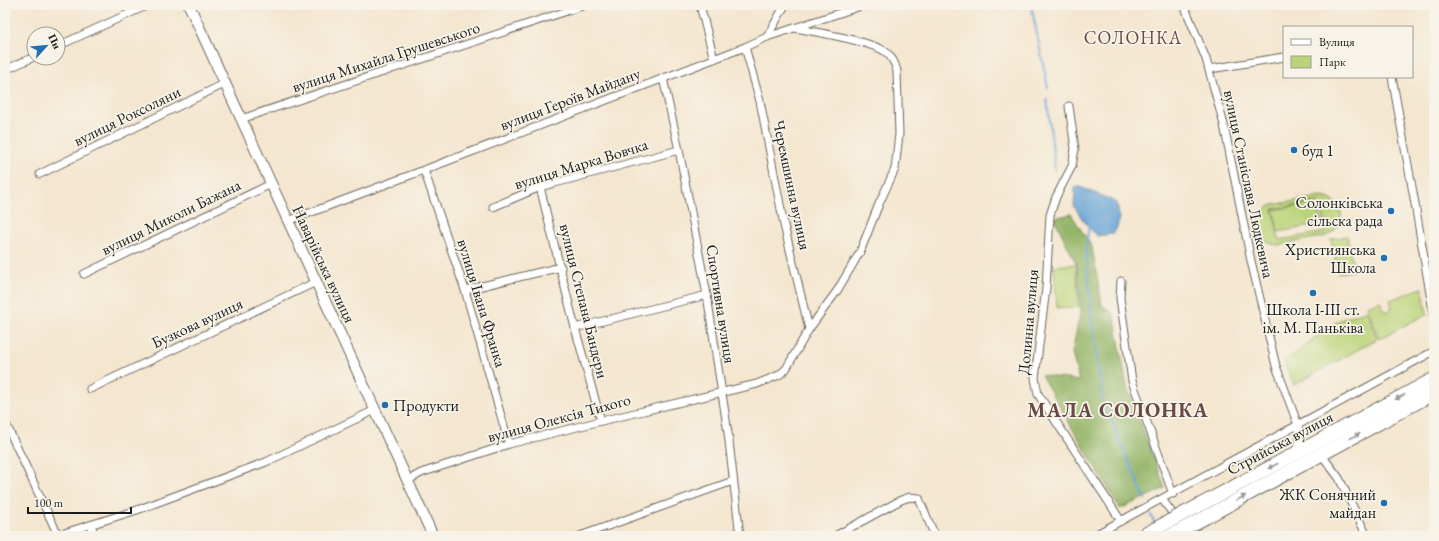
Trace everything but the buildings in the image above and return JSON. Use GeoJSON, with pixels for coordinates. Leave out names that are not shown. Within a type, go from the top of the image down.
{"type":"FeatureCollection","features":[{"type":"Feature","properties":{"kind":"highway","name":"Стрийська вулиця"},"geometry":{"type":"LineString","coordinates":[[1170,536],[1203,511],[1294,455],[1320,448],[1434,379]]}},
{"type":"Feature","properties":{"kind":"highway","name":"Стрийська вулиця"},"geometry":{"type":"LineString","coordinates":[[1142,536],[1203,511],[1320,448],[1434,393]]}},
{"type":"Feature","properties":{"kind":"street"},"geometry":{"type":"LineString","coordinates":[[66,42],[148,5]]}},
{"type":"Feature","properties":{"kind":"street","name":"Наварійська вулиця"},"geometry":{"type":"LineString","coordinates":[[189,5],[433,536]]}},
{"type":"Feature","properties":{"kind":"street","name":"вулиця Михайла Грушевського"},"geometry":{"type":"LineString","coordinates":[[241,119],[585,5]]}},
{"type":"Feature","properties":{"kind":"street"},"geometry":{"type":"LineString","coordinates":[[700,5],[714,59]]}},
{"type":"Feature","properties":{"kind":"street"},"geometry":{"type":"LineString","coordinates":[[767,37],[785,5]]}},
{"type":"Feature","properties":{"kind":"street","name":"вулиця Героїв Майдану"},"geometry":{"type":"LineString","coordinates":[[288,221],[714,59],[767,37],[864,5]]}},
{"type":"Feature","properties":{"kind":"street","name":"вулиця Станіслава Людкевича"},"geometry":{"type":"LineString","coordinates":[[1184,5],[1210,69],[1227,137],[1251,261],[1276,366],[1298,425],[1300,440],[1294,455]]}},
{"type":"Feature","properties":{"kind":"street","name":"вулиця Олексія Тихого"},"geometry":{"type":"LineString","coordinates":[[407,481],[420,473],[509,444],[757,384],[779,375],[786,369],[809,330],[837,290],[860,252],[879,204],[896,169],[899,134],[897,71],[890,56],[885,51],[858,42],[795,28]]}},
{"type":"Feature","properties":{"kind":"street","name":"Черемшинна вулиця"},"geometry":{"type":"LineString","coordinates":[[745,47],[760,101],[784,225],[809,330]]}},
{"type":"Feature","properties":{"kind":"street"},"geometry":{"type":"LineString","coordinates":[[1210,69],[1283,57]]}},
{"type":"Feature","properties":{"kind":"street"},"geometry":{"type":"LineString","coordinates":[[5,70],[26,61]]}},
{"type":"Feature","properties":{"kind":"street","name":"Спортивна вулиця"},"geometry":{"type":"LineString","coordinates":[[662,78],[679,150],[707,295],[728,433],[740,536]]}},
{"type":"Feature","properties":{"kind":"street"},"geometry":{"type":"LineString","coordinates":[[1392,78],[1434,317]]}},
{"type":"Feature","properties":{"kind":"street","name":"вулиця Роксоляни"},"geometry":{"type":"LineString","coordinates":[[40,174],[226,83]]}},
{"type":"Feature","properties":{"kind":"street","name":"Долинна вулиця"},"geometry":{"type":"LineString","coordinates":[[1069,106],[1075,150],[1072,166],[1056,197],[1050,215],[1046,288],[1035,378],[1038,394],[1121,521]]}},
{"type":"Feature","properties":{"kind":"street","name":"вулиця Марка Вовчка"},"geometry":{"type":"LineString","coordinates":[[493,207],[540,187],[679,150]]}},
{"type":"Feature","properties":{"kind":"street","name":"вулиця Івана Франка"},"geometry":{"type":"LineString","coordinates":[[424,170],[465,290],[509,444]]}},
{"type":"Feature","properties":{"kind":"street","name":"вулиця Миколи Бажана"},"geometry":{"type":"LineString","coordinates":[[84,274],[271,184]]}},
{"type":"Feature","properties":{"kind":"street","name":"вулиця Степана Бандери"},"geometry":{"type":"LineString","coordinates":[[540,187],[575,328],[601,421]]}},
{"type":"Feature","properties":{"kind":"street"},"geometry":{"type":"LineString","coordinates":[[465,290],[561,267]]}},
{"type":"Feature","properties":{"kind":"street"},"geometry":{"type":"LineString","coordinates":[[1121,281],[1120,298],[1132,381],[1173,494]]}},
{"type":"Feature","properties":{"kind":"street","name":"Бузкова вулиця"},"geometry":{"type":"LineString","coordinates":[[90,389],[316,282]]}},
{"type":"Feature","properties":{"kind":"street"},"geometry":{"type":"LineString","coordinates":[[575,328],[707,295]]}},
{"type":"Feature","properties":{"kind":"street"},"geometry":{"type":"LineString","coordinates":[[1093,536],[1173,494],[1434,351]]}},
{"type":"Feature","properties":{"kind":"street"},"geometry":{"type":"LineString","coordinates":[[5,422],[56,536],[137,510],[266,462],[375,410]]}},
{"type":"Feature","properties":{"kind":"street"},"geometry":{"type":"LineString","coordinates":[[1300,440],[1320,448],[1339,478],[1368,536]]}},
{"type":"Feature","properties":{"kind":"street"},"geometry":{"type":"LineString","coordinates":[[580,536],[733,481]]}},
{"type":"Feature","properties":{"kind":"street"},"geometry":{"type":"LineString","coordinates":[[835,536],[901,500],[914,497],[919,498],[935,536]]}},
{"type":"Feature","properties":{"kind":"street"},"geometry":{"type":"LineString","coordinates":[[1162,499],[1189,536]]}},
{"type":"Feature","properties":{"kind":"street"},"geometry":{"type":"LineString","coordinates":[[91,525],[95,536]]}},
{"type":"Feature","properties":{"kind":"green space"},"geometry":{"type":"Polygon","coordinates":[[[1319,197],[1328,198],[1339,207],[1341,220],[1333,232],[1326,236],[1279,245],[1264,240],[1259,235],[1257,228],[1257,222],[1260,215],[1272,205],[1319,197]],[[1321,201],[1273,209],[1279,240],[1326,232],[1321,201]]]}},
{"type":"Feature","properties":{"kind":"green space"},"geometry":{"type":"Polygon","coordinates":[[[1318,202],[1322,224],[1278,232],[1274,210],[1318,202]]]}},
{"type":"Feature","properties":{"kind":"green space"},"geometry":{"type":"Polygon","coordinates":[[[1071,214],[1092,247],[1102,305],[1114,314],[1127,387],[1165,488],[1120,509],[1041,375],[1079,381],[1072,353],[1081,308],[1077,265],[1054,218],[1071,214]]]}},
{"type":"Feature","properties":{"kind":"green space"},"geometry":{"type":"Polygon","coordinates":[[[1347,236],[1354,270],[1338,274],[1331,239],[1347,236]]]}},
{"type":"Feature","properties":{"kind":"green space"},"geometry":{"type":"Polygon","coordinates":[[[1076,264],[1079,307],[1057,308],[1054,266],[1076,264]]]}},
{"type":"Feature","properties":{"kind":"green space"},"geometry":{"type":"Polygon","coordinates":[[[1422,288],[1427,314],[1379,339],[1367,306],[1380,301],[1386,312],[1392,308],[1390,300],[1422,288]]]}},
{"type":"Feature","properties":{"kind":"green space"},"geometry":{"type":"Polygon","coordinates":[[[1367,310],[1377,339],[1294,385],[1284,362],[1330,326],[1338,321],[1367,310]]]}},
{"type":"Feature","properties":{"kind":"water"},"geometry":{"type":"Polygon","coordinates":[[[1078,186],[1116,202],[1119,223],[1113,234],[1097,236],[1085,223],[1074,206],[1075,188],[1078,186]]]}},
{"type":"Feature","properties":{"kind":"waterway"},"geometry":{"type":"LineString","coordinates":[[1031,5],[1048,88]]}},
{"type":"Feature","properties":{"kind":"waterway"},"geometry":{"type":"LineString","coordinates":[[1047,99],[1055,170]]}},
{"type":"Feature","properties":{"kind":"waterway"},"geometry":{"type":"LineString","coordinates":[[1089,226],[1086,247],[1092,321],[1103,401],[1145,499]]}},
{"type":"Feature","properties":{"kind":"waterway"},"geometry":{"type":"LineString","coordinates":[[1151,515],[1155,524]]}},
{"type":"Feature","properties":{"kind":"place","name":"буд 1"},"geometry":{"type":"Point","coordinates":[1294,150]}},
{"type":"Feature","properties":{"kind":"place","name":"Солонківська сільска рада"},"geometry":{"type":"Point","coordinates":[1391,211]}},
{"type":"Feature","properties":{"kind":"place","name":"Християнська Школа"},"geometry":{"type":"Point","coordinates":[1384,258]}},
{"type":"Feature","properties":{"kind":"place","name":"Школа І-ІІІ ст. ім. М. Паньківа"},"geometry":{"type":"Point","coordinates":[1313,293]}},
{"type":"Feature","properties":{"kind":"place","name":"Продукти"},"geometry":{"type":"Point","coordinates":[385,405]}},
{"type":"Feature","properties":{"kind":"place","name":"ЖК Сонячний майдан"},"geometry":{"type":"Point","coordinates":[1384,503]}},
{"type":"Feature","properties":{"kind":"district","name":"СОЛОНКА"},"geometry":{"type":"Point","coordinates":[1133,37]}},
{"type":"Feature","properties":{"kind":"district","name":"МАЛА СОЛОНКА"},"geometry":{"type":"Point","coordinates":[1118,410]}}]}
